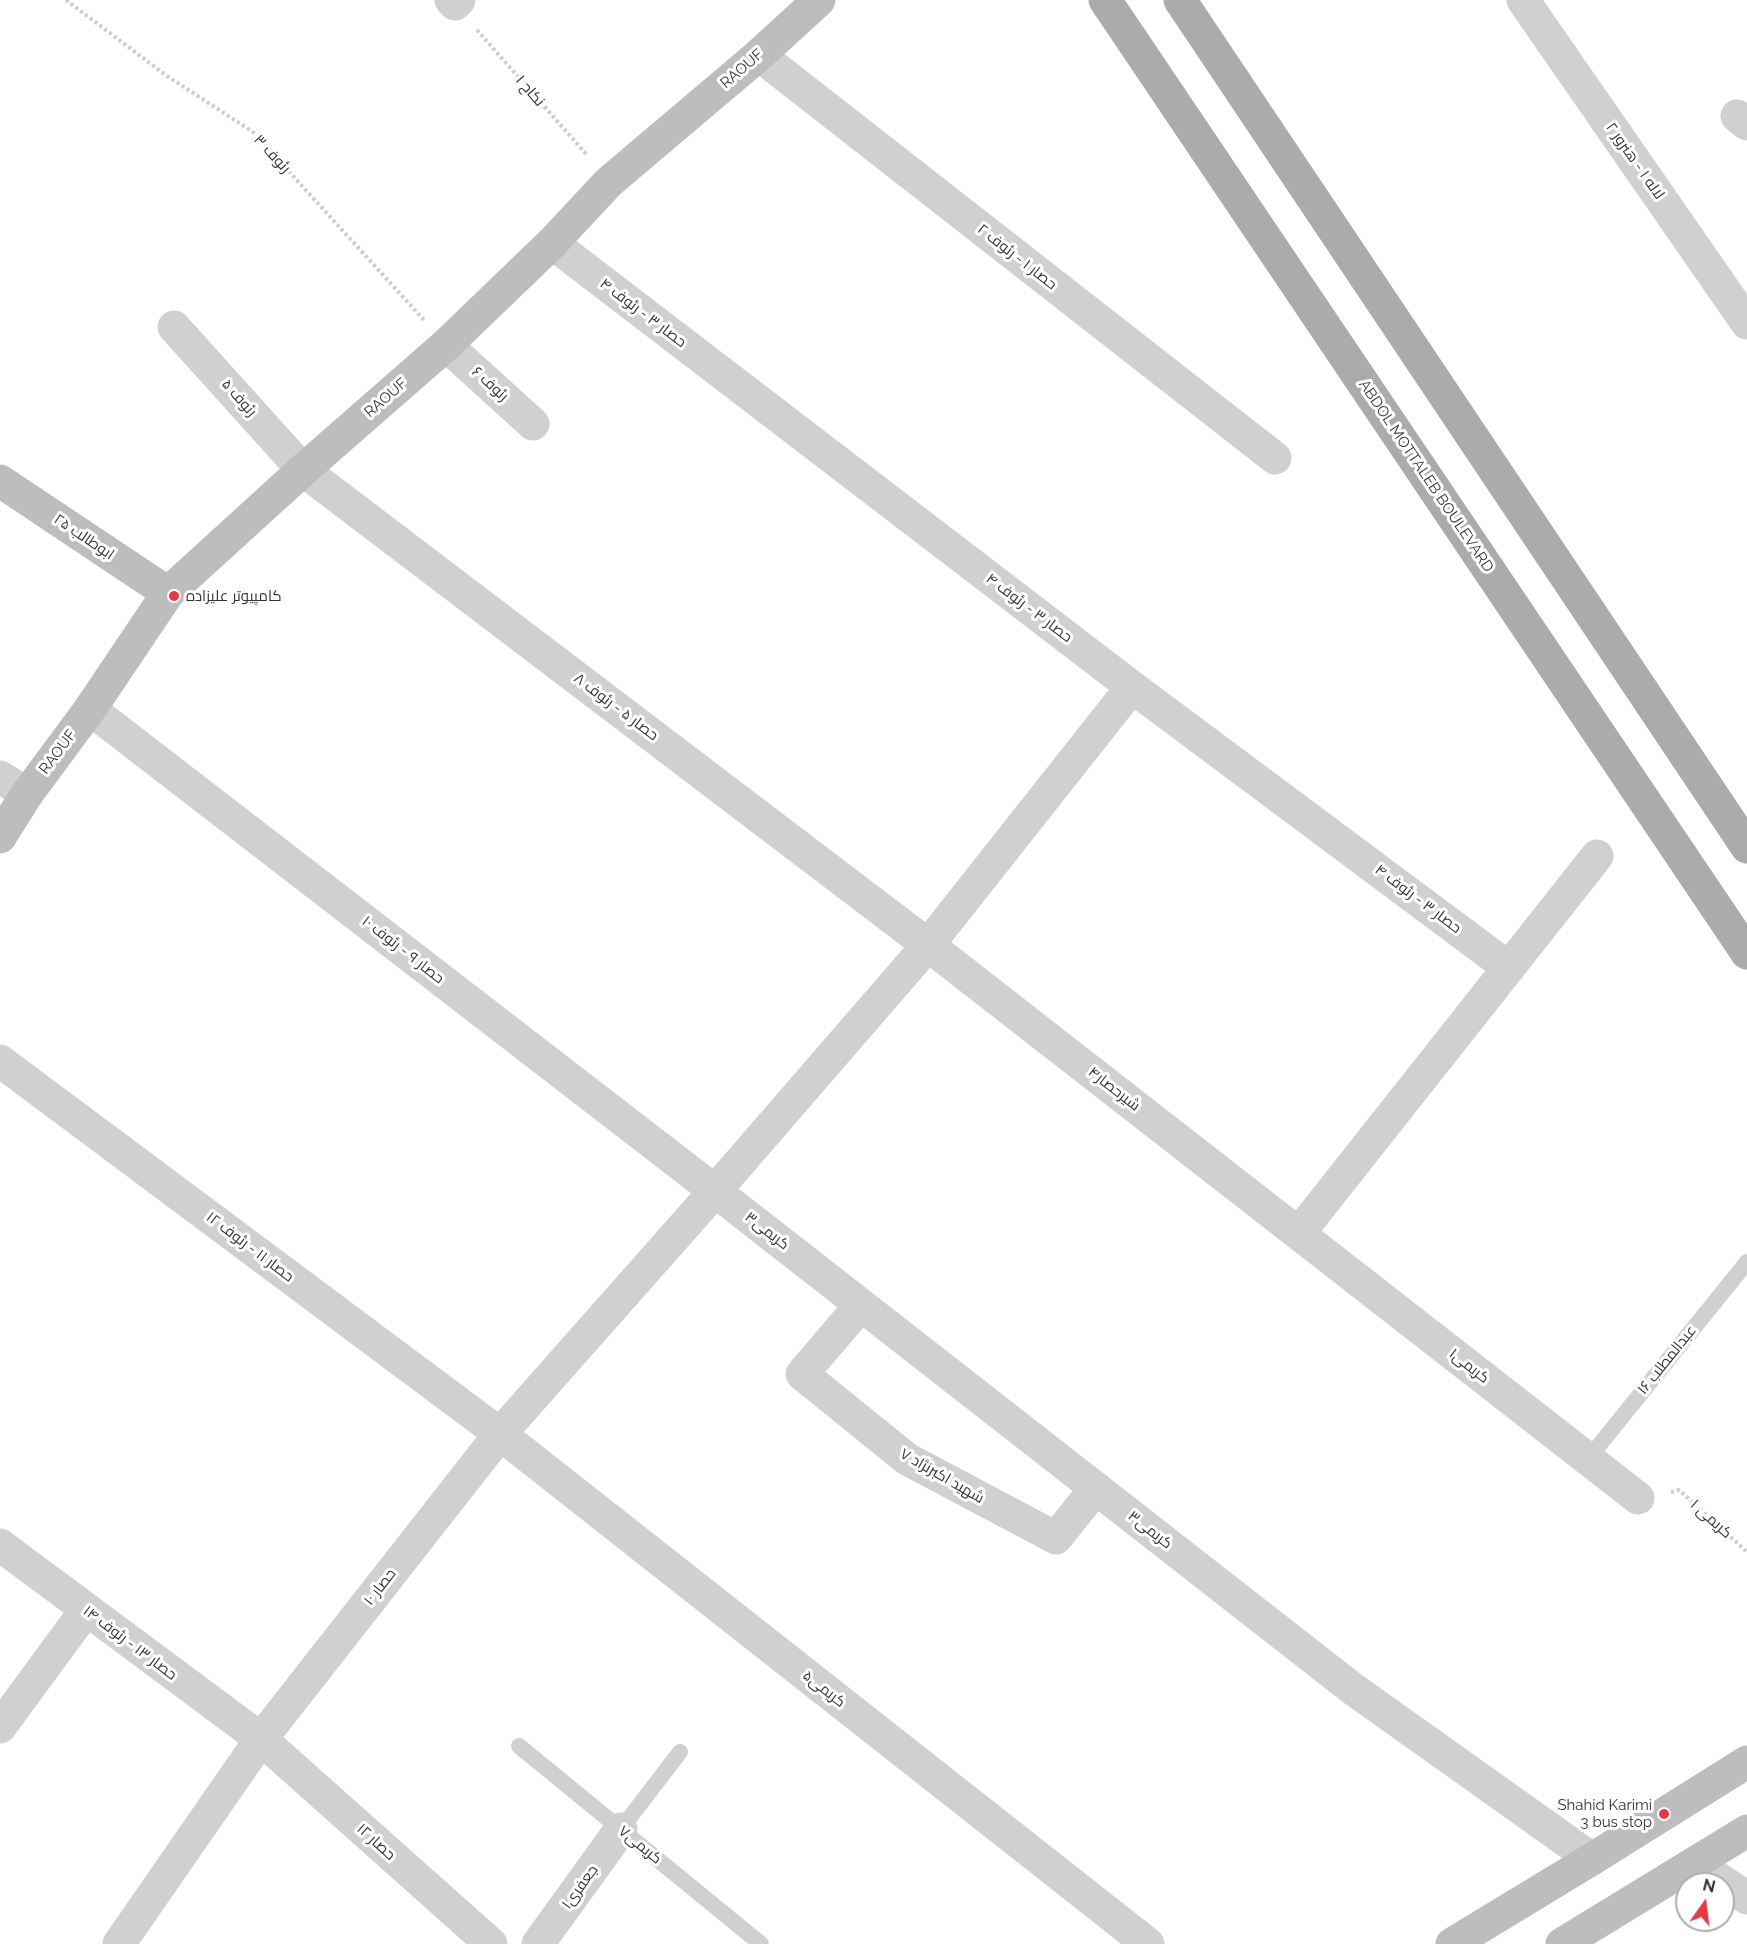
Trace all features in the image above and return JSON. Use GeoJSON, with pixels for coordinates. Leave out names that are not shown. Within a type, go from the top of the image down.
{"type":"FeatureCollection","features":[{"type":"Feature","properties":{"kind":"main road","name":"ABDOL MOTTALEB BOULEVARD"},"geometry":{"type":"LineString","coordinates":[[1105,0],[1747,953]]}},
{"type":"Feature","properties":{"kind":"main road"},"geometry":{"type":"LineString","coordinates":[[1180,0],[1747,847]]}},
{"type":"Feature","properties":{"kind":"street","name":"RAOUF"},"geometry":{"type":"LineString","coordinates":[[0,837],[27,794],[90,709],[168,593],[303,470],[446,345],[552,243],[609,182],[759,55],[819,0]]}},
{"type":"Feature","properties":{"kind":"street","name":"لاله ۱ - هنرور ۲"},"geometry":{"type":"LineString","coordinates":[[1523,0],[1747,321]]}},
{"type":"Feature","properties":{"kind":"street","name":"حصار ۱ - رئوف ۲"},"geometry":{"type":"LineString","coordinates":[[759,55],[1275,458]]}},
{"type":"Feature","properties":{"kind":"street","name":"حصار ۳ - رئوف ۴"},"geometry":{"type":"LineString","coordinates":[[552,243],[1132,687],[1509,968]]}},
{"type":"Feature","properties":{"kind":"street","name":"رئوف ۵"},"geometry":{"type":"LineString","coordinates":[[174,327],[303,470]]}},
{"type":"Feature","properties":{"kind":"street","name":"رئوف ۶"},"geometry":{"type":"LineString","coordinates":[[446,345],[533,424]]}},
{"type":"Feature","properties":{"kind":"street","name":"حصار ۵ - رئوف ۸"},"geometry":{"type":"LineString","coordinates":[[303,470],[928,945]]}},
{"type":"Feature","properties":{"kind":"street","name":"ابوطالب ۲۵"},"geometry":{"type":"LineString","coordinates":[[0,481],[168,593]]}},
{"type":"Feature","properties":{"kind":"street","name":"حصار ۱۰"},"geometry":{"type":"LineString","coordinates":[[119,1944],[261,1739],[500,1434],[928,945],[1132,687]]}},
{"type":"Feature","properties":{"kind":"street","name":"حصار ۹ - رئوف ۱۰"},"geometry":{"type":"LineString","coordinates":[[90,709],[715,1191]]}},
{"type":"Feature","properties":{"kind":"street"},"geometry":{"type":"LineString","coordinates":[[0,777],[27,794]]}},
{"type":"Feature","properties":{"kind":"street"},"geometry":{"type":"LineString","coordinates":[[1299,1233],[1597,856]]}},
{"type":"Feature","properties":{"kind":"street","name":"شیرحصار۴"},"geometry":{"type":"LineString","coordinates":[[928,945],[1299,1233]]}},
{"type":"Feature","properties":{"kind":"street","name":"حصار ۱۱ - رئوف ۱۲"},"geometry":{"type":"LineString","coordinates":[[0,1061],[500,1434]]}},
{"type":"Feature","properties":{"kind":"street","name":"کریمی۳"},"geometry":{"type":"LineString","coordinates":[[715,1191],[1353,1689],[1592,1859]]}},
{"type":"Feature","properties":{"kind":"street","name":"کریمی۱"},"geometry":{"type":"LineString","coordinates":[[1299,1233],[1638,1498]]}},
{"type":"Feature","properties":{"kind":"street","name":"شهید اکبرنژاد ۷"},"geometry":{"type":"LineString","coordinates":[[861,1305],[802,1374],[908,1459],[1056,1538],[1096,1488]]}},
{"type":"Feature","properties":{"kind":"street","name":"کریمی۵"},"geometry":{"type":"LineString","coordinates":[[500,1434],[1138,1936]]}},
{"type":"Feature","properties":{"kind":"street","name":"حصار ۱۳ - رئوف ۱۴"},"geometry":{"type":"LineString","coordinates":[[0,1545],[261,1739]]}},
{"type":"Feature","properties":{"kind":"street"},"geometry":{"type":"LineString","coordinates":[[0,1727],[86,1610]]}},
{"type":"Feature","properties":{"kind":"street","name":"حصار ۱۲"},"geometry":{"type":"LineString","coordinates":[[261,1739],[491,1944]]}},
{"type":"Feature","properties":{"kind":"street"},"geometry":{"type":"LineString","coordinates":[[1452,1944],[1747,1762]]}},
{"type":"Feature","properties":{"kind":"street","name":"جعفری۱"},"geometry":{"type":"LineString","coordinates":[[538,1944],[621,1829]]}},
{"type":"Feature","properties":{"kind":"street"},"geometry":{"type":"LineString","coordinates":[[1562,1944],[1747,1831]]}},
{"type":"Feature","properties":{"kind":"street"},"geometry":{"type":"LineString","coordinates":[[1695,1863],[1747,1898]]}},
{"type":"Feature","properties":{"kind":"lane","name":"عبدالمطلب ۱۶"},"geometry":{"type":"LineString","coordinates":[[1588,1458],[1747,1262]]}},
{"type":"Feature","properties":{"kind":"lane","name":"کریمی۷"},"geometry":{"type":"LineString","coordinates":[[519,1746],[761,1944]]}},
{"type":"Feature","properties":{"kind":"lane"},"geometry":{"type":"LineString","coordinates":[[621,1829],[680,1752]]}},
{"type":"Feature","properties":{"kind":"path","name":"رئوف ۳"},"geometry":{"type":"LineString","coordinates":[[66,0],[167,76],[253,132],[446,345]]}},
{"type":"Feature","properties":{"kind":"path","name":"نکاح ۱"},"geometry":{"type":"LineString","coordinates":[[455,1],[609,182]]}},
{"type":"Feature","properties":{"kind":"path","name":"کریمی ۱"},"geometry":{"type":"LineString","coordinates":[[1638,1498],[1679,1490],[1747,1552]]}},
{"type":"Feature","properties":{"kind":"place","name":"کامپیوتر علیزاده"},"geometry":{"type":"Point","coordinates":[174,596]}},
{"type":"Feature","properties":{"kind":"place","name":"Shahid Karimi 3 bus stop"},"geometry":{"type":"Point","coordinates":[1664,1814]}}]}
